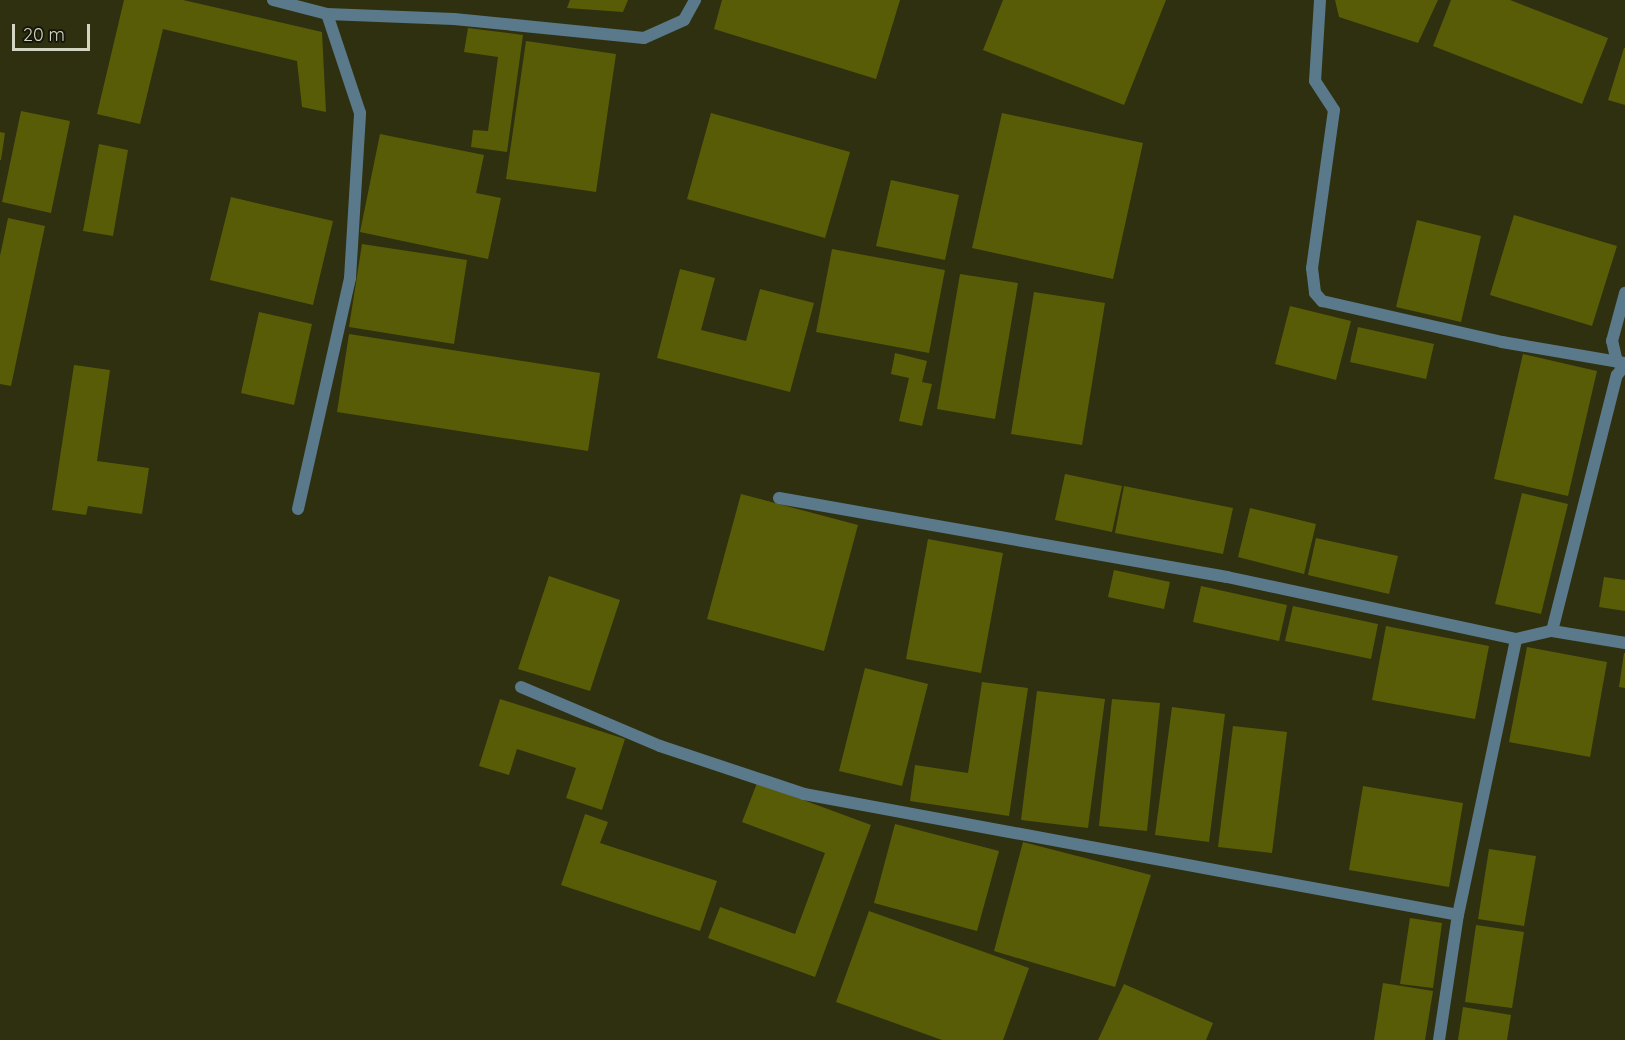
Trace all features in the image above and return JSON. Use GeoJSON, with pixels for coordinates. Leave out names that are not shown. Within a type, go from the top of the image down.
{"type":"FeatureCollection","features":[{"type":"Feature","properties":{"kind":"street"},"geometry":{"type":"LineString","coordinates":[[273,0],[327,14],[454,19],[644,38],[684,20],[695,0]]}},
{"type":"Feature","properties":{"kind":"street"},"geometry":{"type":"LineString","coordinates":[[1320,0],[1315,81],[1335,110],[1312,268],[1315,293],[1322,301],[1622,364]]}},
{"type":"Feature","properties":{"kind":"street"},"geometry":{"type":"LineString","coordinates":[[298,509],[350,278],[360,113],[327,14]]}},
{"type":"Feature","properties":{"kind":"street"},"geometry":{"type":"LineString","coordinates":[[1552,631],[1617,375],[1622,364],[1612,341],[1625,293]]}},
{"type":"Feature","properties":{"kind":"street"},"geometry":{"type":"LineString","coordinates":[[779,498],[1227,577],[1516,639],[1552,631],[1625,643]]}},
{"type":"Feature","properties":{"kind":"street"},"geometry":{"type":"LineString","coordinates":[[1439,1040],[1458,915],[1516,639]]}},
{"type":"Feature","properties":{"kind":"street"},"geometry":{"type":"LineString","coordinates":[[521,687],[660,746],[804,794],[1458,915]]}},
{"type":"Feature","properties":{"kind":"building"},"geometry":{"type":"Polygon","coordinates":[[[124,0],[183,0],[322,32],[326,112],[302,107],[297,61],[163,29],[140,124],[97,114],[124,0]]]}},
{"type":"Feature","properties":{"kind":"building"},"geometry":{"type":"Polygon","coordinates":[[[570,0],[628,0],[623,12],[567,8],[570,0]]]}},
{"type":"Feature","properties":{"kind":"building"},"geometry":{"type":"Polygon","coordinates":[[[722,0],[900,0],[876,79],[714,29],[722,0]]]}},
{"type":"Feature","properties":{"kind":"building"},"geometry":{"type":"Polygon","coordinates":[[[1003,0],[1166,0],[1124,105],[983,50],[1003,0]]]}},
{"type":"Feature","properties":{"kind":"building"},"geometry":{"type":"Polygon","coordinates":[[[1335,0],[1438,0],[1418,43],[1339,17],[1335,0]]]}},
{"type":"Feature","properties":{"kind":"building"},"geometry":{"type":"Polygon","coordinates":[[[1451,0],[1510,0],[1608,38],[1582,104],[1433,46],[1451,0]]]}},
{"type":"Feature","properties":{"kind":"building"},"geometry":{"type":"Polygon","coordinates":[[[468,28],[523,35],[507,152],[471,147],[473,130],[488,131],[498,57],[464,52],[468,28]]]}},
{"type":"Feature","properties":{"kind":"building"},"geometry":{"type":"Polygon","coordinates":[[[526,41],[616,54],[596,192],[506,179],[526,41]]]}},
{"type":"Feature","properties":{"kind":"building"},"geometry":{"type":"Polygon","coordinates":[[[1625,48],[1625,105],[1608,100],[1625,48]]]}},
{"type":"Feature","properties":{"kind":"building"},"geometry":{"type":"Polygon","coordinates":[[[21,111],[70,121],[51,213],[2,202],[21,111]]]}},
{"type":"Feature","properties":{"kind":"building"},"geometry":{"type":"Polygon","coordinates":[[[711,113],[850,152],[825,238],[687,199],[711,113]]]}},
{"type":"Feature","properties":{"kind":"building"},"geometry":{"type":"Polygon","coordinates":[[[1002,113],[1143,143],[1113,279],[972,248],[1002,113]]]}},
{"type":"Feature","properties":{"kind":"building"},"geometry":{"type":"Polygon","coordinates":[[[0,132],[5,133],[1,160],[0,160],[0,132]]]}},
{"type":"Feature","properties":{"kind":"building"},"geometry":{"type":"Polygon","coordinates":[[[380,134],[484,155],[476,193],[501,198],[488,259],[360,232],[380,134]]]}},
{"type":"Feature","properties":{"kind":"building"},"geometry":{"type":"Polygon","coordinates":[[[99,144],[128,150],[113,236],[83,231],[99,144]]]}},
{"type":"Feature","properties":{"kind":"building"},"geometry":{"type":"Polygon","coordinates":[[[891,180],[959,195],[945,260],[876,246],[891,180]]]}},
{"type":"Feature","properties":{"kind":"building"},"geometry":{"type":"Polygon","coordinates":[[[231,197],[333,221],[313,305],[210,280],[231,197]]]}},
{"type":"Feature","properties":{"kind":"building"},"geometry":{"type":"Polygon","coordinates":[[[1514,215],[1617,246],[1592,326],[1490,295],[1514,215]]]}},
{"type":"Feature","properties":{"kind":"building"},"geometry":{"type":"Polygon","coordinates":[[[8,218],[45,226],[11,386],[0,384],[0,256],[8,218]]]}},
{"type":"Feature","properties":{"kind":"building"},"geometry":{"type":"Polygon","coordinates":[[[1417,220],[1481,236],[1461,322],[1396,307],[1417,220]]]}},
{"type":"Feature","properties":{"kind":"building"},"geometry":{"type":"Polygon","coordinates":[[[362,244],[467,260],[454,344],[349,327],[362,244]]]}},
{"type":"Feature","properties":{"kind":"building"},"geometry":{"type":"Polygon","coordinates":[[[832,249],[945,270],[929,353],[816,332],[832,249]]]}},
{"type":"Feature","properties":{"kind":"building"},"geometry":{"type":"Polygon","coordinates":[[[680,269],[715,278],[701,330],[746,341],[760,289],[814,303],[790,392],[657,358],[680,269]]]}},
{"type":"Feature","properties":{"kind":"building"},"geometry":{"type":"Polygon","coordinates":[[[960,274],[1018,283],[995,419],[937,409],[960,274]]]}},
{"type":"Feature","properties":{"kind":"building"},"geometry":{"type":"Polygon","coordinates":[[[1034,292],[1105,303],[1082,445],[1011,434],[1034,292]]]}},
{"type":"Feature","properties":{"kind":"building"},"geometry":{"type":"Polygon","coordinates":[[[1290,306],[1351,321],[1336,380],[1275,364],[1290,306]]]}},
{"type":"Feature","properties":{"kind":"building"},"geometry":{"type":"Polygon","coordinates":[[[259,312],[312,324],[294,405],[241,393],[259,312]]]}},
{"type":"Feature","properties":{"kind":"building"},"geometry":{"type":"Polygon","coordinates":[[[1358,327],[1434,344],[1426,379],[1350,362],[1358,327]]]}},
{"type":"Feature","properties":{"kind":"building"},"geometry":{"type":"Polygon","coordinates":[[[349,334],[600,373],[588,451],[337,412],[349,334]]]}},
{"type":"Feature","properties":{"kind":"building"},"geometry":{"type":"Polygon","coordinates":[[[895,353],[927,361],[922,382],[932,384],[922,426],[899,421],[909,378],[891,374],[895,353]]]}},
{"type":"Feature","properties":{"kind":"building"},"geometry":{"type":"Polygon","coordinates":[[[1523,354],[1597,371],[1568,496],[1494,479],[1523,354]]]}},
{"type":"Feature","properties":{"kind":"building"},"geometry":{"type":"Polygon","coordinates":[[[74,365],[110,370],[97,461],[149,468],[142,514],[88,506],[86,515],[52,510],[74,365]]]}},
{"type":"Feature","properties":{"kind":"building"},"geometry":{"type":"Polygon","coordinates":[[[1065,474],[1122,486],[1112,532],[1055,520],[1065,474]]]}},
{"type":"Feature","properties":{"kind":"building"},"geometry":{"type":"Polygon","coordinates":[[[1124,486],[1233,508],[1223,554],[1115,533],[1124,486]]]}},
{"type":"Feature","properties":{"kind":"building"},"geometry":{"type":"Polygon","coordinates":[[[1522,493],[1568,504],[1541,614],[1495,604],[1522,493]]]}},
{"type":"Feature","properties":{"kind":"building"},"geometry":{"type":"Polygon","coordinates":[[[741,494],[858,525],[824,651],[707,619],[741,494]]]}},
{"type":"Feature","properties":{"kind":"building"},"geometry":{"type":"Polygon","coordinates":[[[1250,508],[1316,524],[1304,574],[1238,557],[1250,508]]]}},
{"type":"Feature","properties":{"kind":"building"},"geometry":{"type":"Polygon","coordinates":[[[1316,538],[1398,556],[1389,594],[1308,575],[1316,538]]]}},
{"type":"Feature","properties":{"kind":"building"},"geometry":{"type":"Polygon","coordinates":[[[928,539],[1003,553],[981,673],[906,659],[928,539]]]}},
{"type":"Feature","properties":{"kind":"building"},"geometry":{"type":"Polygon","coordinates":[[[1114,570],[1170,582],[1164,609],[1108,597],[1114,570]]]}},
{"type":"Feature","properties":{"kind":"building"},"geometry":{"type":"Polygon","coordinates":[[[549,576],[620,600],[590,691],[518,669],[549,576]]]}},
{"type":"Feature","properties":{"kind":"building"},"geometry":{"type":"Polygon","coordinates":[[[1604,577],[1625,580],[1625,611],[1599,607],[1604,577]]]}},
{"type":"Feature","properties":{"kind":"building"},"geometry":{"type":"Polygon","coordinates":[[[1201,586],[1287,605],[1279,641],[1193,622],[1201,586]]]}},
{"type":"Feature","properties":{"kind":"building"},"geometry":{"type":"Polygon","coordinates":[[[1293,606],[1378,624],[1371,659],[1285,641],[1293,606]]]}},
{"type":"Feature","properties":{"kind":"building"},"geometry":{"type":"Polygon","coordinates":[[[1386,626],[1489,646],[1475,719],[1372,700],[1386,626]]]}},
{"type":"Feature","properties":{"kind":"building"},"geometry":{"type":"Polygon","coordinates":[[[1527,647],[1607,662],[1590,757],[1509,742],[1527,647]]]}},
{"type":"Feature","properties":{"kind":"building"},"geometry":{"type":"Polygon","coordinates":[[[1625,653],[1625,688],[1619,687],[1625,653]]]}},
{"type":"Feature","properties":{"kind":"building"},"geometry":{"type":"Polygon","coordinates":[[[865,668],[928,684],[902,786],[839,771],[865,668]]]}},
{"type":"Feature","properties":{"kind":"building"},"geometry":{"type":"Polygon","coordinates":[[[982,682],[1028,688],[1009,816],[910,801],[915,765],[968,773],[982,682]]]}},
{"type":"Feature","properties":{"kind":"building"},"geometry":{"type":"Polygon","coordinates":[[[1037,691],[1105,699],[1088,828],[1021,820],[1037,691]]]}},
{"type":"Feature","properties":{"kind":"building"},"geometry":{"type":"Polygon","coordinates":[[[500,699],[625,739],[602,810],[566,798],[576,768],[517,749],[509,775],[479,766],[500,699]]]}},
{"type":"Feature","properties":{"kind":"building"},"geometry":{"type":"Polygon","coordinates":[[[1112,699],[1160,703],[1147,831],[1099,826],[1112,699]]]}},
{"type":"Feature","properties":{"kind":"building"},"geometry":{"type":"Polygon","coordinates":[[[1172,707],[1225,714],[1209,842],[1155,835],[1172,707]]]}},
{"type":"Feature","properties":{"kind":"building"},"geometry":{"type":"Polygon","coordinates":[[[1233,726],[1287,732],[1272,853],[1218,847],[1233,726]]]}},
{"type":"Feature","properties":{"kind":"building"},"geometry":{"type":"Polygon","coordinates":[[[757,783],[871,825],[815,977],[708,938],[720,907],[795,934],[825,853],[742,822],[757,783]]]}},
{"type":"Feature","properties":{"kind":"building"},"geometry":{"type":"Polygon","coordinates":[[[1363,786],[1463,803],[1449,887],[1349,870],[1363,786]]]}},
{"type":"Feature","properties":{"kind":"building"},"geometry":{"type":"Polygon","coordinates":[[[585,814],[608,822],[600,843],[717,881],[700,931],[561,885],[585,814]]]}},
{"type":"Feature","properties":{"kind":"building"},"geometry":{"type":"Polygon","coordinates":[[[895,824],[999,851],[977,931],[874,903],[895,824]]]}},
{"type":"Feature","properties":{"kind":"building"},"geometry":{"type":"Polygon","coordinates":[[[1023,842],[1151,875],[1115,987],[994,951],[1023,842]]]}},
{"type":"Feature","properties":{"kind":"building"},"geometry":{"type":"Polygon","coordinates":[[[1489,849],[1536,856],[1524,926],[1478,919],[1489,849]]]}},
{"type":"Feature","properties":{"kind":"building"},"geometry":{"type":"Polygon","coordinates":[[[869,911],[1029,968],[1003,1040],[942,1040],[836,1002],[869,911]]]}},
{"type":"Feature","properties":{"kind":"building"},"geometry":{"type":"Polygon","coordinates":[[[1410,918],[1442,923],[1433,988],[1400,984],[1410,918]]]}},
{"type":"Feature","properties":{"kind":"building"},"geometry":{"type":"Polygon","coordinates":[[[1476,925],[1524,932],[1512,1008],[1465,1002],[1476,925]]]}},
{"type":"Feature","properties":{"kind":"building"},"geometry":{"type":"Polygon","coordinates":[[[1383,983],[1433,991],[1425,1040],[1374,1040],[1383,983]]]}},
{"type":"Feature","properties":{"kind":"building"},"geometry":{"type":"Polygon","coordinates":[[[1124,984],[1213,1023],[1206,1040],[1098,1040],[1124,984]]]}},
{"type":"Feature","properties":{"kind":"building"},"geometry":{"type":"Polygon","coordinates":[[[1463,1007],[1511,1015],[1507,1040],[1458,1040],[1463,1007]]]}}]}
